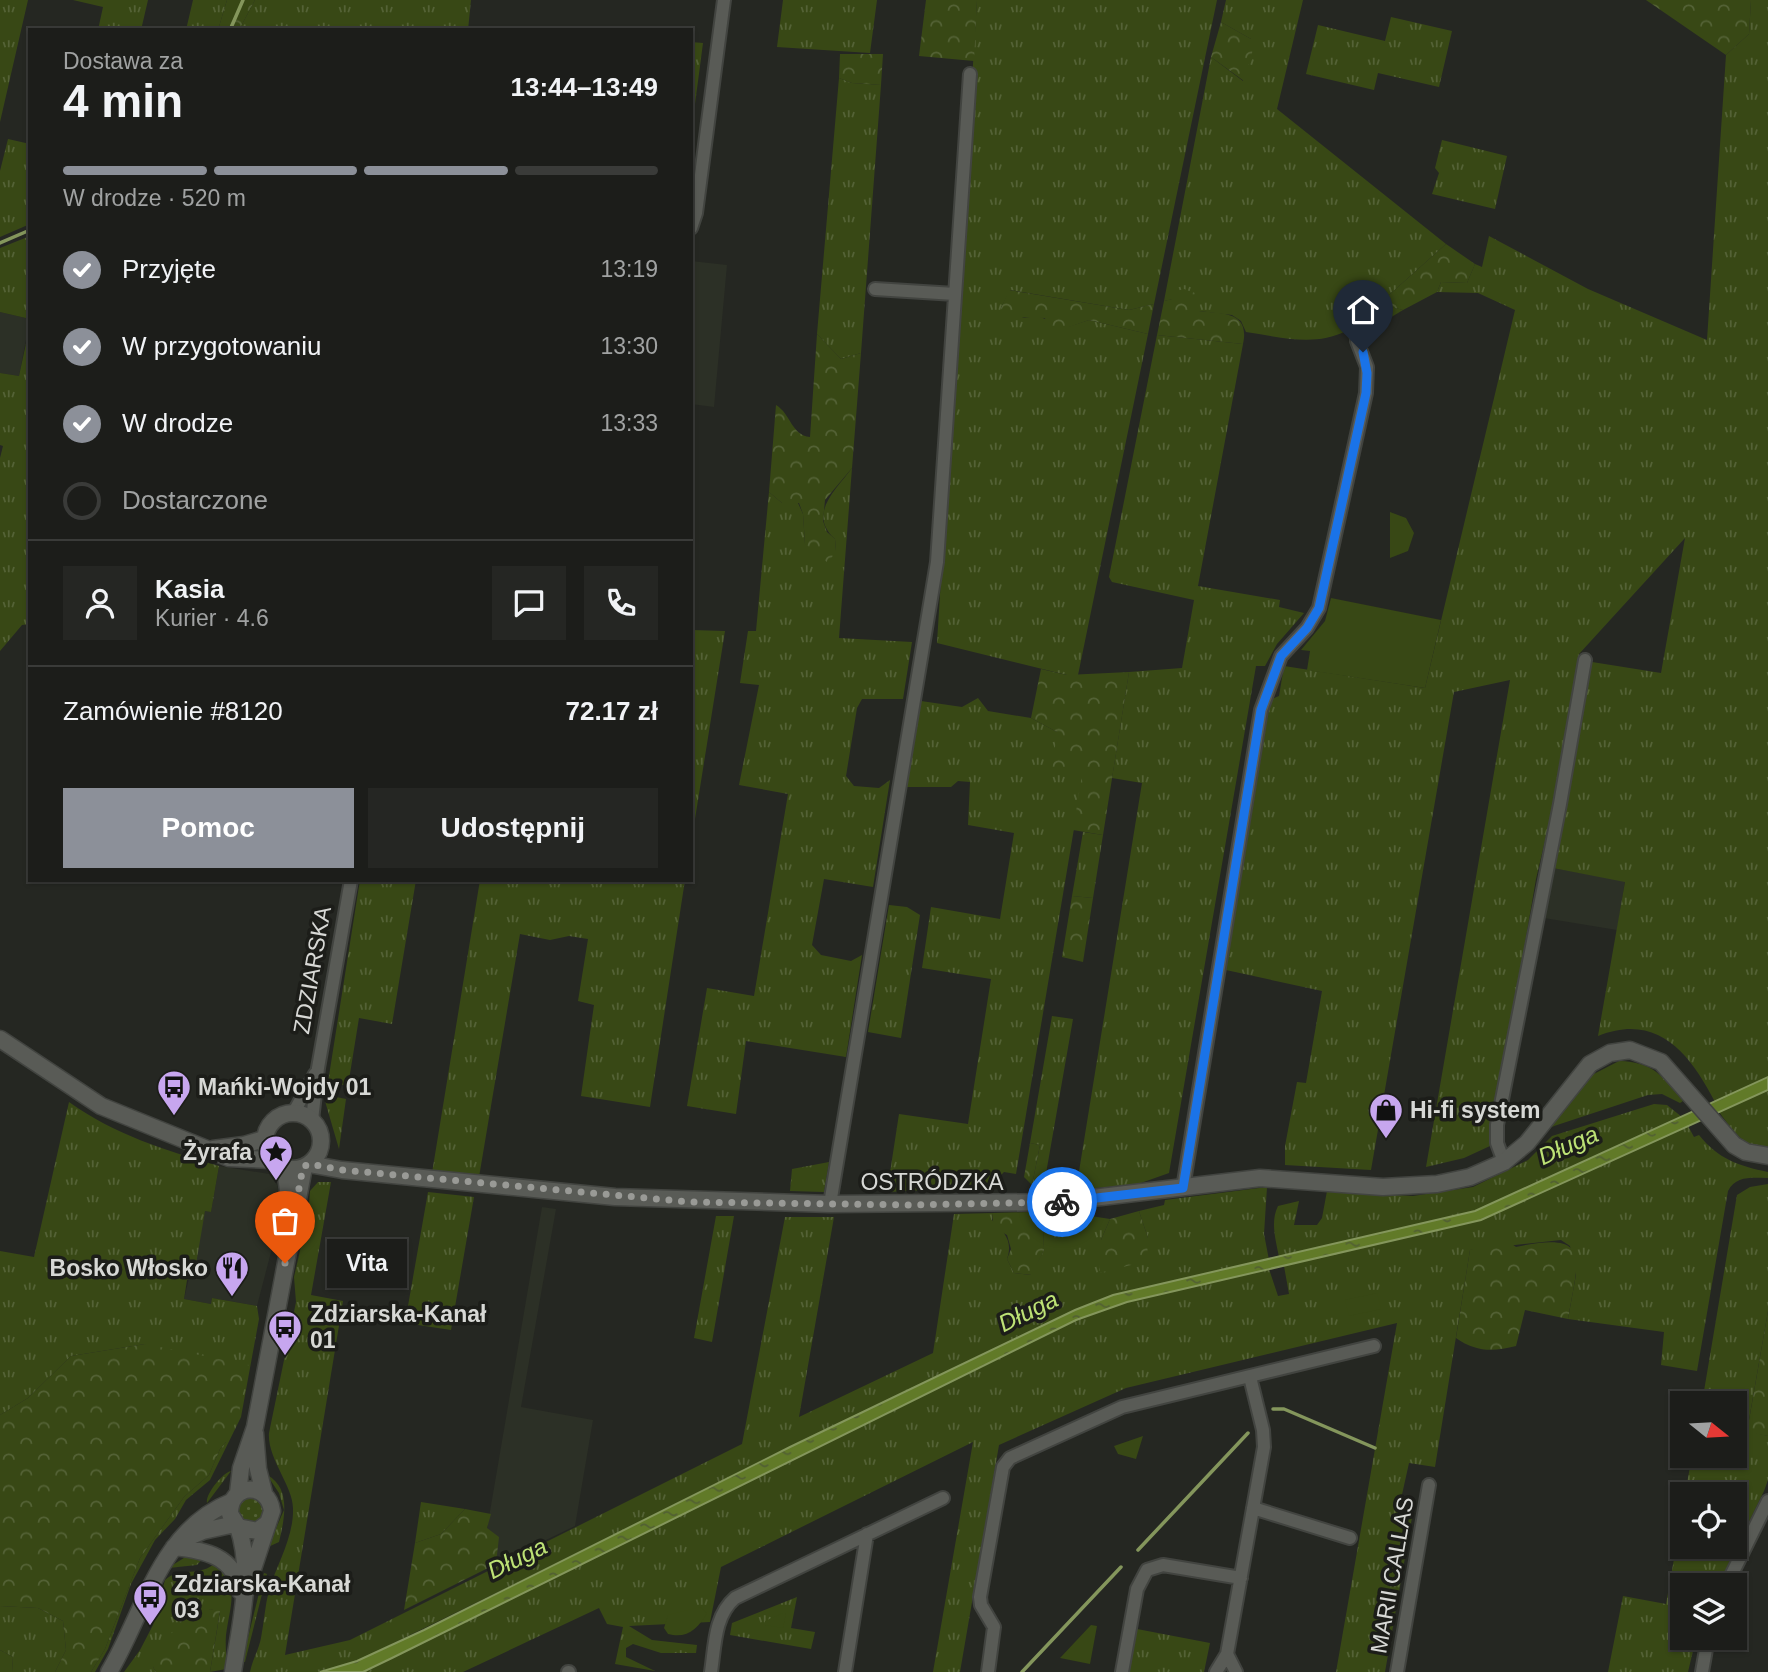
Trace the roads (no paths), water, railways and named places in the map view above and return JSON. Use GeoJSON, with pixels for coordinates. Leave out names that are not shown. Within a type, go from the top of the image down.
{"type":"FeatureCollection","features":[{"type":"Feature","properties":{"kind":"street"},"geometry":{"type":"LineString","coordinates":[[693,223],[724,0]]}},
{"type":"Feature","properties":{"kind":"street"},"geometry":{"type":"LineString","coordinates":[[831,1204],[937,562],[970,75]]}},
{"type":"Feature","properties":{"kind":"street"},"geometry":{"type":"LineString","coordinates":[[875,289],[955,294]]}},
{"type":"Feature","properties":{"kind":"street"},"geometry":{"type":"LineString","coordinates":[[1183,1188],[1261,710],[1281,656],[1307,628],[1319,608],[1366,393],[1367,367],[1357,341]]}},
{"type":"Feature","properties":{"kind":"street"},"geometry":{"type":"LineString","coordinates":[[1504,1162],[1497,1143],[1497,1125],[1568,765],[1585,660]]}},
{"type":"Feature","properties":{"kind":"street","name":"ZDZIARSKA"},"geometry":{"type":"LineString","coordinates":[[312,1120],[318,1068],[351,882]]}},
{"type":"Feature","properties":{"kind":"street"},"geometry":{"type":"LineString","coordinates":[[0,1040],[101,1106],[152,1129],[238,1160],[306,1166]]}},
{"type":"Feature","properties":{"kind":"street","name":"OSTRÓDZKA"},"geometry":{"type":"LineString","coordinates":[[306,1166],[615,1197],[831,1204],[1038,1203],[1119,1197],[1260,1178],[1383,1187],[1416,1186],[1469,1177],[1504,1162],[1544,1123],[1590,1064],[1610,1053],[1630,1050],[1651,1055],[1661,1062],[1734,1145],[1746,1152],[1768,1156]]}},
{"type":"Feature","properties":{"kind":"street","name":"ZDZIARSKA"},"geometry":{"type":"LineString","coordinates":[[294,1112],[318,1068]]}},
{"type":"Feature","properties":{"kind":"street"},"geometry":{"type":"LineString","coordinates":[[233,1672],[244,1600],[245,1555],[230,1514],[241,1468],[255,1427],[306,1166],[320,1147],[320,1135],[312,1120],[294,1112],[271,1122],[264,1139]]}},
{"type":"Feature","properties":{"kind":"street"},"geometry":{"type":"LineString","coordinates":[[213,1149],[264,1139]]}},
{"type":"Feature","properties":{"kind":"street"},"geometry":{"type":"LineString","coordinates":[[264,1139],[278,1164],[293,1226]]}},
{"type":"Feature","properties":{"kind":"street","name":"OSTRÓDZKA"},"geometry":{"type":"LineString","coordinates":[[320,1147],[335,1160],[359,1171]]}},
{"type":"Feature","properties":{"kind":"street"},"geometry":{"type":"LineString","coordinates":[[988,1672],[994,1627],[981,1605],[980,1597],[1003,1467],[1010,1458],[1122,1407],[1374,1346]]}},
{"type":"Feature","properties":{"kind":"street"},"geometry":{"type":"LineString","coordinates":[[1216,1672],[1227,1654],[1264,1439],[1250,1377]]}},
{"type":"Feature","properties":{"kind":"street"},"geometry":{"type":"LineString","coordinates":[[244,1600],[268,1523],[271,1504],[264,1493],[258,1469],[255,1427]]}},
{"type":"Feature","properties":{"kind":"street"},"geometry":{"type":"LineString","coordinates":[[109,1672],[157,1573],[241,1468]]}},
{"type":"Feature","properties":{"kind":"street","name":"MARII CALLAS"},"geometry":{"type":"LineString","coordinates":[[1397,1672],[1429,1485]]}},
{"type":"Feature","properties":{"kind":"street"},"geometry":{"type":"LineString","coordinates":[[208,1511],[251,1489],[264,1493]]}},
{"type":"Feature","properties":{"kind":"street"},"geometry":{"type":"LineString","coordinates":[[711,1672],[719,1623],[727,1605],[735,1598],[943,1498]]}},
{"type":"Feature","properties":{"kind":"street"},"geometry":{"type":"LineString","coordinates":[[1732,1573],[1768,1501]]}},
{"type":"Feature","properties":{"kind":"street"},"geometry":{"type":"LineString","coordinates":[[1253,1508],[1350,1538]]}},
{"type":"Feature","properties":{"kind":"street"},"geometry":{"type":"LineString","coordinates":[[178,1544],[202,1531],[236,1525],[250,1531],[268,1523]]}},
{"type":"Feature","properties":{"kind":"street"},"geometry":{"type":"LineString","coordinates":[[845,1672],[867,1534]]}},
{"type":"Feature","properties":{"kind":"street"},"geometry":{"type":"LineString","coordinates":[[178,1544],[209,1552],[226,1563],[239,1584],[244,1600]]}},
{"type":"Feature","properties":{"kind":"street"},"geometry":{"type":"LineString","coordinates":[[1122,1672],[1137,1589],[1147,1570],[1163,1565],[1241,1578]]}},
{"type":"Feature","properties":{"kind":"street"},"geometry":{"type":"LineString","coordinates":[[1702,1672],[1706,1650]]}},
{"type":"Feature","properties":{"kind":"street"},"geometry":{"type":"LineString","coordinates":[[1227,1654],[1236,1672]]}},
{"type":"Feature","properties":{"kind":"water"},"geometry":{"type":"Polygon","coordinates":[[[1768,1077],[1768,1090],[1481,1220],[1127,1302],[1076,1320],[363,1672],[320,1672],[357,1661],[424,1630],[790,1447],[1075,1310],[1113,1295],[1475,1211],[1768,1077]]]}},
{"type":"Feature","properties":{"kind":"waterway"},"geometry":{"type":"LineString","coordinates":[[231,28],[243,0]]}},
{"type":"Feature","properties":{"kind":"waterway"},"geometry":{"type":"LineString","coordinates":[[0,243],[28,231]]}},
{"type":"Feature","properties":{"kind":"waterway"},"geometry":{"type":"LineString","coordinates":[[1273,1409],[1284,1409],[1375,1448]]}},
{"type":"Feature","properties":{"kind":"waterway"},"geometry":{"type":"LineString","coordinates":[[1138,1550],[1248,1433]]}},
{"type":"Feature","properties":{"kind":"waterway"},"geometry":{"type":"LineString","coordinates":[[1022,1672],[1121,1567]]}},
{"type":"Feature","properties":{"kind":"place","name":"Mańki-Wojdy 01"},"geometry":{"type":"Point","coordinates":[174,1117]}},
{"type":"Feature","properties":{"kind":"place","name":"Hi-fi system"},"geometry":{"type":"Point","coordinates":[1386,1140]}},
{"type":"Feature","properties":{"kind":"place","name":"Żyrafa"},"geometry":{"type":"Point","coordinates":[276,1182]}},
{"type":"Feature","properties":{"kind":"place","name":"Vita"},"geometry":{"type":"Point","coordinates":[285,1263]}},
{"type":"Feature","properties":{"kind":"place","name":"Bosko Włosko"},"geometry":{"type":"Point","coordinates":[232,1298]}},
{"type":"Feature","properties":{"kind":"place","name":"Zdziarska-Kanał 01"},"geometry":{"type":"Point","coordinates":[285,1357]}},
{"type":"Feature","properties":{"kind":"place","name":"Zdziarska-Kanał 03"},"geometry":{"type":"Point","coordinates":[150,1627]}},
{"type":"Feature","properties":{"kind":"water label","name":"Długa"},"geometry":{"type":"Point","coordinates":[1568,1145]}},
{"type":"Feature","properties":{"kind":"water label","name":"Długa"},"geometry":{"type":"Point","coordinates":[1028,1311]}},
{"type":"Feature","properties":{"kind":"water label","name":"Długa"},"geometry":{"type":"Point","coordinates":[517,1558]}}]}
